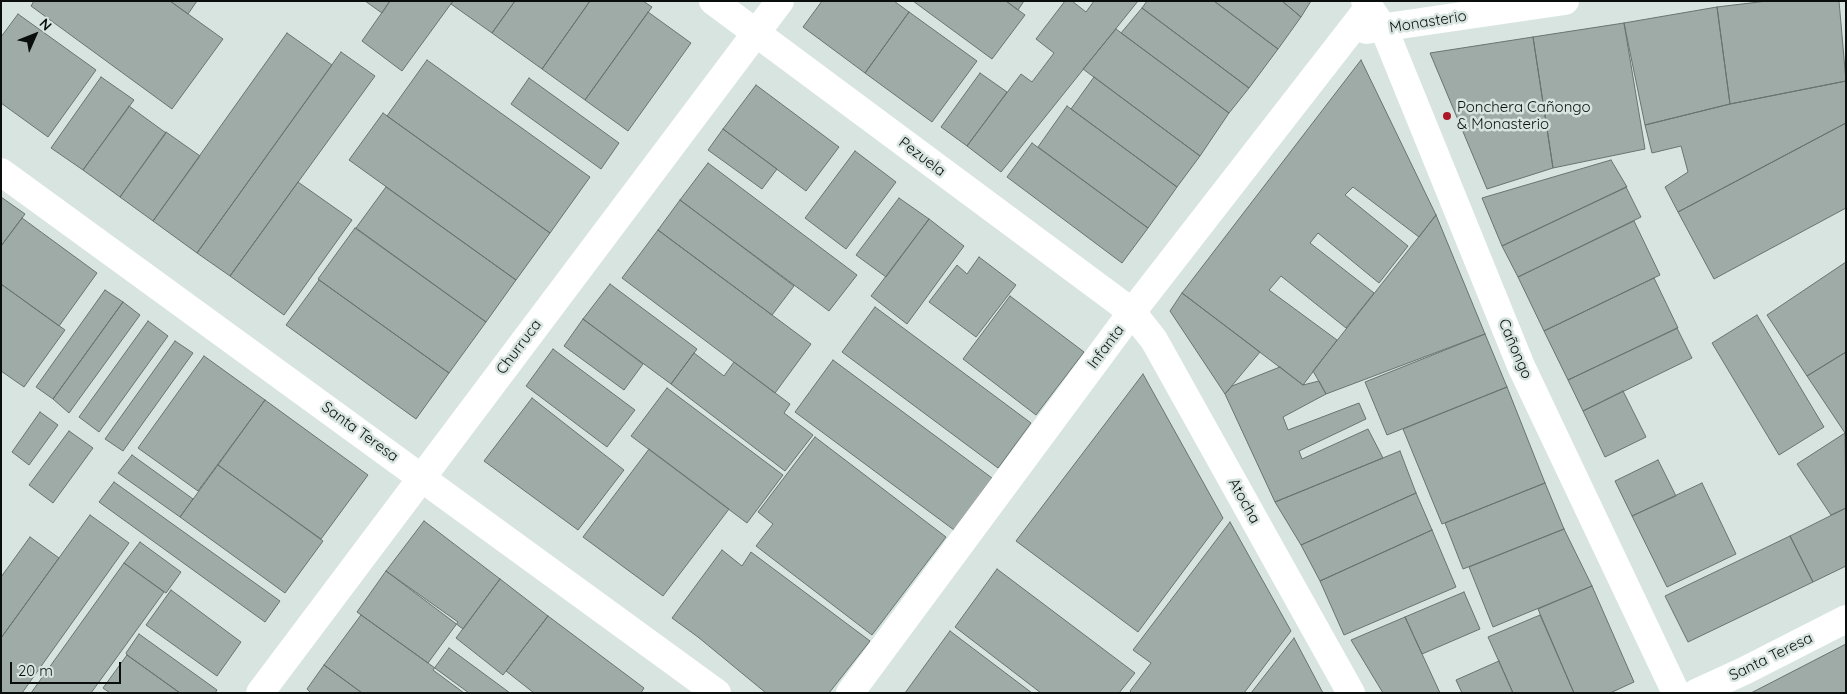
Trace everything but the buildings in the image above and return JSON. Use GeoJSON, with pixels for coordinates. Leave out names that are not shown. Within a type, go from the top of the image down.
{"type":"FeatureCollection","features":[{"type":"Feature","properties":{"kind":"street","name":"Pezuela"},"geometry":{"type":"LineString","coordinates":[[712,1],[1132,312]]}},
{"type":"Feature","properties":{"kind":"street","name":"Churruca"},"geometry":{"type":"LineString","coordinates":[[260,693],[780,1]]}},
{"type":"Feature","properties":{"kind":"street","name":"Monasterio"},"geometry":{"type":"LineString","coordinates":[[1373,12],[1565,1]]}},
{"type":"Feature","properties":{"kind":"street","name":"Infanta"},"geometry":{"type":"LineString","coordinates":[[850,693],[1132,312],[1350,32],[1373,12]]}},
{"type":"Feature","properties":{"kind":"street","name":"Cañongo"},"geometry":{"type":"LineString","coordinates":[[1373,12],[1521,366],[1676,693]]}},
{"type":"Feature","properties":{"kind":"street","name":"Santa Teresa"},"geometry":{"type":"LineString","coordinates":[[1,172],[718,693]]}},
{"type":"Feature","properties":{"kind":"street","name":"Atocha"},"geometry":{"type":"LineString","coordinates":[[1132,312],[1154,340],[1351,693]]}},
{"type":"Feature","properties":{"kind":"street","name":"Santa Teresa"},"geometry":{"type":"LineString","coordinates":[[1696,693],[1846,619]]}},
{"type":"Feature","properties":{"kind":"place","name":"Ponchera Cañongo & Monasterio"},"geometry":{"type":"Point","coordinates":[1447,116]}}]}
